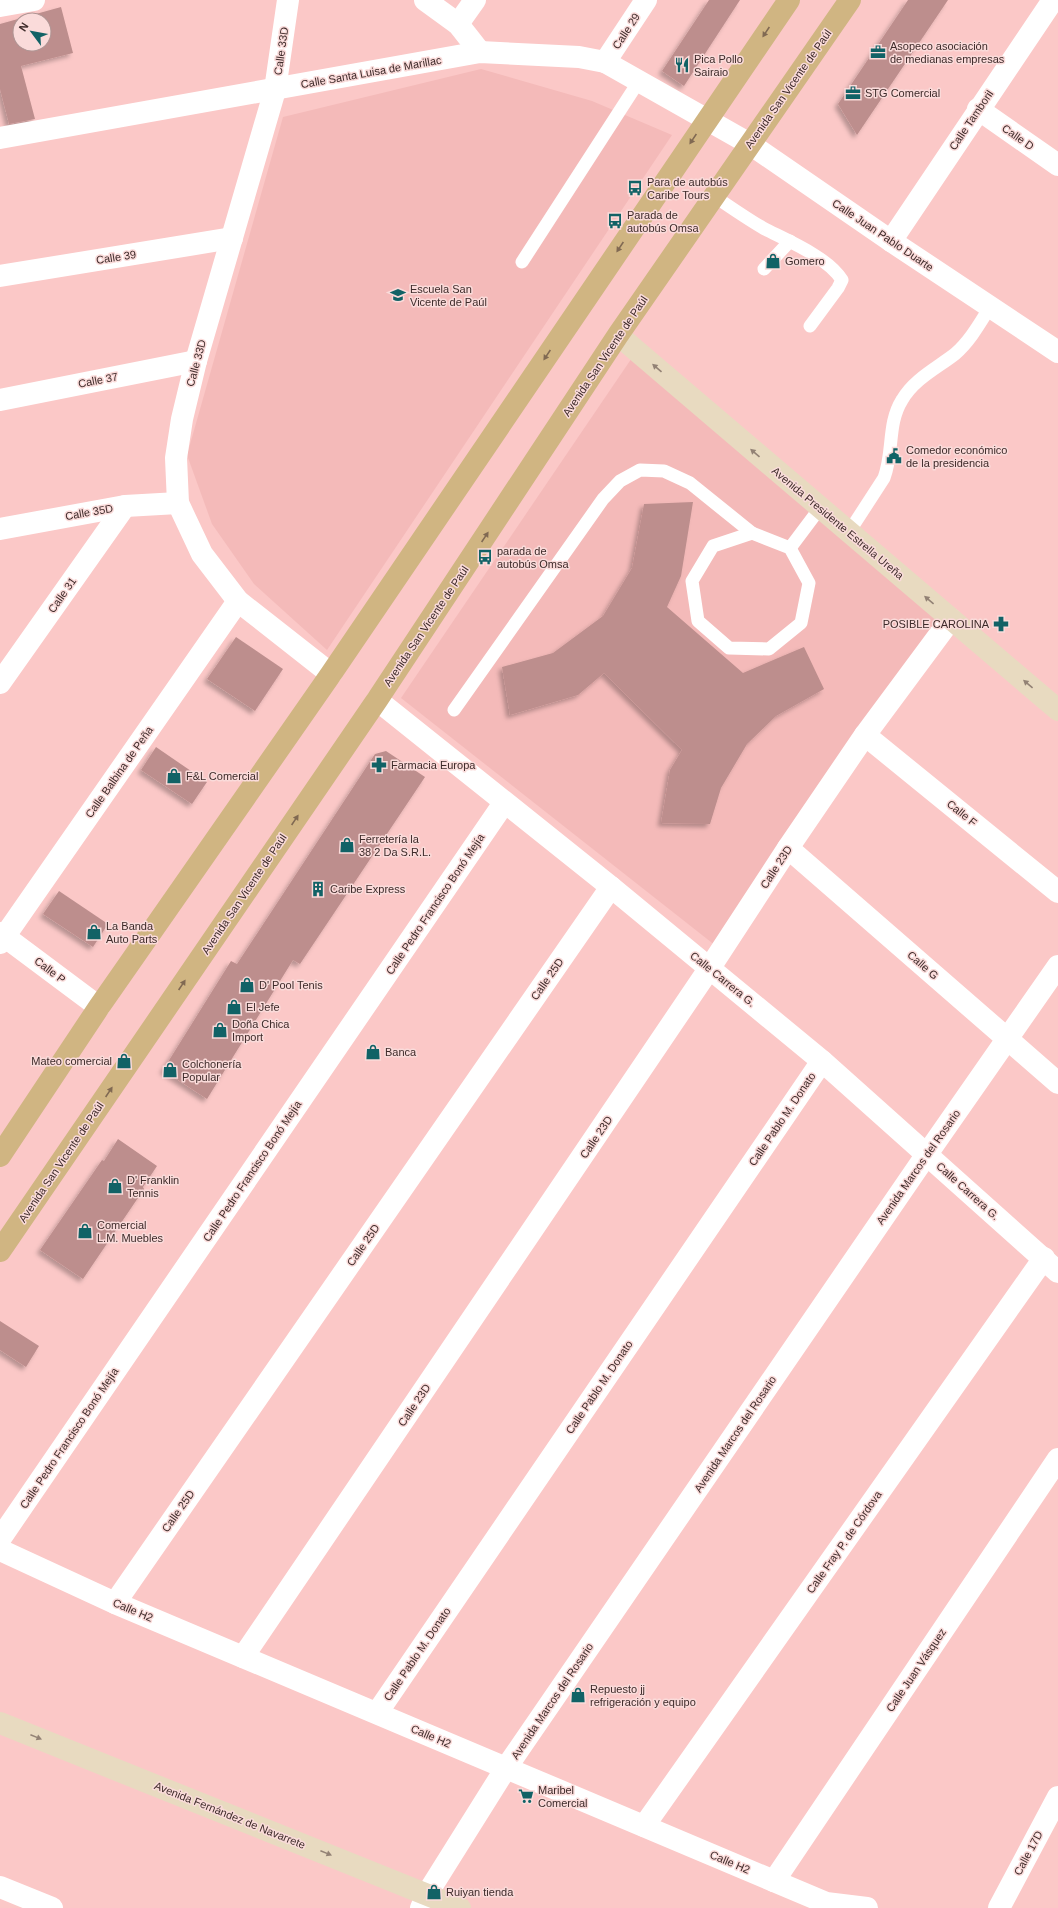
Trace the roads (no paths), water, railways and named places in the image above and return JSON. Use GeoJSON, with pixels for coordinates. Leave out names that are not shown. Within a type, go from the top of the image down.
{"type":"FeatureCollection","features":[{"type":"Feature","properties":{"kind":"main road"},"geometry":{"type":"LineString","coordinates":[[0,1156],[99,1007],[331,674],[788,0]]}},
{"type":"Feature","properties":{"kind":"main road","name":"Avenida San Vicente de Paúl"},"geometry":{"type":"LineString","coordinates":[[0,1251],[377,700],[618,335],[850,0]]}},
{"type":"Feature","properties":{"kind":"main road","name":"Avenida Presidente Estrella Ureña"},"geometry":{"type":"LineString","coordinates":[[618,335],[1058,710]]}},
{"type":"Feature","properties":{"kind":"main road","name":"Avenida Fernández de Navarrete"},"geometry":{"type":"LineString","coordinates":[[0,1723],[424,1901],[460,1908]]}},
{"type":"Feature","properties":{"kind":"street"},"geometry":{"type":"LineString","coordinates":[[0,6],[34,0]]}},
{"type":"Feature","properties":{"kind":"street","name":"Calle 33D"},"geometry":{"type":"LineString","coordinates":[[288,0],[276,90],[196,361],[182,419],[176,458],[178,503],[202,554],[238,601],[331,674]]}},
{"type":"Feature","properties":{"kind":"street"},"geometry":{"type":"LineString","coordinates":[[426,0],[458,24],[480,52]]}},
{"type":"Feature","properties":{"kind":"street"},"geometry":{"type":"LineString","coordinates":[[458,24],[475,0]]}},
{"type":"Feature","properties":{"kind":"street","name":"Calle 29"},"geometry":{"type":"LineString","coordinates":[[605,62],[646,0]]}},
{"type":"Feature","properties":{"kind":"street","name":"Calle Tamboril"},"geometry":{"type":"LineString","coordinates":[[891,241],[978,109],[1053,0]]}},
{"type":"Feature","properties":{"kind":"street","name":"Calle Santa Luisa de Marillac"},"geometry":{"type":"LineString","coordinates":[[0,138],[276,90],[480,52],[579,57],[605,62],[707,119]]}},
{"type":"Feature","properties":{"kind":"street","name":"Calle D"},"geometry":{"type":"LineString","coordinates":[[978,109],[1058,165]]}},
{"type":"Feature","properties":{"kind":"street","name":"Calle Juan Pablo Duarte"},"geometry":{"type":"LineString","coordinates":[[707,119],[750,144],[891,241],[1058,352]]}},
{"type":"Feature","properties":{"kind":"street","name":"Calle 39"},"geometry":{"type":"LineString","coordinates":[[0,276],[232,238]]}},
{"type":"Feature","properties":{"kind":"street","name":"Calle 37"},"geometry":{"type":"LineString","coordinates":[[0,400],[196,361]]}},
{"type":"Feature","properties":{"kind":"street","name":"Calle 35D"},"geometry":{"type":"LineString","coordinates":[[0,528],[125,506],[178,503]]}},
{"type":"Feature","properties":{"kind":"street","name":"Calle 31"},"geometry":{"type":"LineString","coordinates":[[0,683],[125,506]]}},
{"type":"Feature","properties":{"kind":"street","name":"Calle Balbina de Peña"},"geometry":{"type":"LineString","coordinates":[[2,937],[238,601]]}},
{"type":"Feature","properties":{"kind":"street","name":"Calle 23D"},"geometry":{"type":"LineString","coordinates":[[243,1657],[865,735],[951,619]]}},
{"type":"Feature","properties":{"kind":"street","name":"Calle Carrera G."},"geometry":{"type":"LineString","coordinates":[[377,700],[610,887],[822,1061],[1051,1265]]}},
{"type":"Feature","properties":{"kind":"street","name":"Calle F"},"geometry":{"type":"LineString","coordinates":[[865,735],[1058,892]]}},
{"type":"Feature","properties":{"kind":"street","name":"Calle Pedro Francisco Bonó Mejía"},"geometry":{"type":"LineString","coordinates":[[0,1539],[504,803]]}},
{"type":"Feature","properties":{"kind":"street","name":"Calle G"},"geometry":{"type":"LineString","coordinates":[[788,848],[1058,1083]]}},
{"type":"Feature","properties":{"kind":"street","name":"Calle 25D"},"geometry":{"type":"LineString","coordinates":[[115,1603],[610,887]]}},
{"type":"Feature","properties":{"kind":"street","name":"Calle P"},"geometry":{"type":"LineString","coordinates":[[2,937],[99,1007]]}},
{"type":"Feature","properties":{"kind":"street","name":"Avenida Marcos del Rosario"},"geometry":{"type":"LineString","coordinates":[[424,1901],[506,1768],[927,1154],[1058,966]]}},
{"type":"Feature","properties":{"kind":"street","name":"Calle Pablo M. Donato"},"geometry":{"type":"LineString","coordinates":[[377,1713],[822,1061]]}},
{"type":"Feature","properties":{"kind":"street","name":"Calle Fray P. de Córdova"},"geometry":{"type":"LineString","coordinates":[[644,1826],[1051,1265]]}},
{"type":"Feature","properties":{"kind":"street","name":"Calle Juan Vásquez"},"geometry":{"type":"LineString","coordinates":[[774,1881],[1058,1459]]}},
{"type":"Feature","properties":{"kind":"street","name":"Calle H2"},"geometry":{"type":"LineString","coordinates":[[0,1550],[115,1603],[774,1881],[826,1902],[867,1908]]}},
{"type":"Feature","properties":{"kind":"street","name":"Calle 17D"},"geometry":{"type":"LineString","coordinates":[[998,1908],[1058,1797]]}},
{"type":"Feature","properties":{"kind":"street"},"geometry":{"type":"LineString","coordinates":[[0,1887],[52,1908]]}},
{"type":"Feature","properties":{"kind":"lane"},"geometry":{"type":"LineString","coordinates":[[522,262],[640,81]]}},
{"type":"Feature","properties":{"kind":"lane"},"geometry":{"type":"LineString","coordinates":[[714,196],[763,228],[790,241],[836,271],[842,280],[838,288],[810,326]]}},
{"type":"Feature","properties":{"kind":"lane"},"geometry":{"type":"LineString","coordinates":[[764,268],[790,241]]}},
{"type":"Feature","properties":{"kind":"lane"},"geometry":{"type":"LineString","coordinates":[[849,532],[884,478],[888,468],[893,422],[902,400],[911,388],[969,339],[990,307]]}},
{"type":"Feature","properties":{"kind":"lane"},"geometry":{"type":"LineString","coordinates":[[454,710],[603,500],[620,481],[640,470],[664,471],[690,482],[752,533],[790,548],[809,583],[801,623],[769,649],[729,648],[698,621],[692,581],[713,546],[752,533]]}},
{"type":"Feature","properties":{"kind":"lane"},"geometry":{"type":"LineString","coordinates":[[790,548],[820,508]]}},
{"type":"Feature","properties":{"kind":"place","name":"Asopeco asociación de medianas empresas"},"geometry":{"type":"Point","coordinates":[878,52]}},
{"type":"Feature","properties":{"kind":"place","name":"Pica Pollo Sairaio"},"geometry":{"type":"Point","coordinates":[682,65]}},
{"type":"Feature","properties":{"kind":"place","name":"STG Comercial"},"geometry":{"type":"Point","coordinates":[853,93]}},
{"type":"Feature","properties":{"kind":"place","name":"Para de autobús Caribe Tours"},"geometry":{"type":"Point","coordinates":[635,188]}},
{"type":"Feature","properties":{"kind":"place","name":"Parada de autobús Omsa"},"geometry":{"type":"Point","coordinates":[615,221]}},
{"type":"Feature","properties":{"kind":"place","name":"Gomero"},"geometry":{"type":"Point","coordinates":[773,261]}},
{"type":"Feature","properties":{"kind":"place","name":"Escuela San Vicente de Paúl"},"geometry":{"type":"Point","coordinates":[398,295]}},
{"type":"Feature","properties":{"kind":"place","name":"Comedor económico de la presidencia"},"geometry":{"type":"Point","coordinates":[894,456]}},
{"type":"Feature","properties":{"kind":"place","name":"parada de autobús Omsa"},"geometry":{"type":"Point","coordinates":[485,557]}},
{"type":"Feature","properties":{"kind":"place","name":"POSIBLE CAROLINA"},"geometry":{"type":"Point","coordinates":[1001,624]}},
{"type":"Feature","properties":{"kind":"place","name":"Farmacia Europa"},"geometry":{"type":"Point","coordinates":[379,765]}},
{"type":"Feature","properties":{"kind":"place","name":"F&L Comercial"},"geometry":{"type":"Point","coordinates":[174,776]}},
{"type":"Feature","properties":{"kind":"place","name":"Ferretería la 38 2 Da S.R.L."},"geometry":{"type":"Point","coordinates":[347,845]}},
{"type":"Feature","properties":{"kind":"place","name":"Caribe Express"},"geometry":{"type":"Point","coordinates":[318,889]}},
{"type":"Feature","properties":{"kind":"place","name":"La Banda Auto Parts"},"geometry":{"type":"Point","coordinates":[94,932]}},
{"type":"Feature","properties":{"kind":"place","name":"D' Pool Tenis"},"geometry":{"type":"Point","coordinates":[247,985]}},
{"type":"Feature","properties":{"kind":"place","name":"El Jefe"},"geometry":{"type":"Point","coordinates":[234,1007]}},
{"type":"Feature","properties":{"kind":"place","name":"Doña Chica Import"},"geometry":{"type":"Point","coordinates":[220,1030]}},
{"type":"Feature","properties":{"kind":"place","name":"Banca"},"geometry":{"type":"Point","coordinates":[373,1052]}},
{"type":"Feature","properties":{"kind":"place","name":"Mateo comercial"},"geometry":{"type":"Point","coordinates":[124,1061]}},
{"type":"Feature","properties":{"kind":"place","name":"Colchonería Popular"},"geometry":{"type":"Point","coordinates":[170,1070]}},
{"type":"Feature","properties":{"kind":"place","name":"D' Franklin Tennis"},"geometry":{"type":"Point","coordinates":[115,1186]}},
{"type":"Feature","properties":{"kind":"place","name":"Comercial L.M. Muebles"},"geometry":{"type":"Point","coordinates":[85,1231]}},
{"type":"Feature","properties":{"kind":"place","name":"Repuesto jj refrigeración y equipo"},"geometry":{"type":"Point","coordinates":[578,1695]}},
{"type":"Feature","properties":{"kind":"place","name":"Maribel Comercial"},"geometry":{"type":"Point","coordinates":[526,1796]}},
{"type":"Feature","properties":{"kind":"place","name":"Ruiyan tienda"},"geometry":{"type":"Point","coordinates":[434,1892]}}]}
